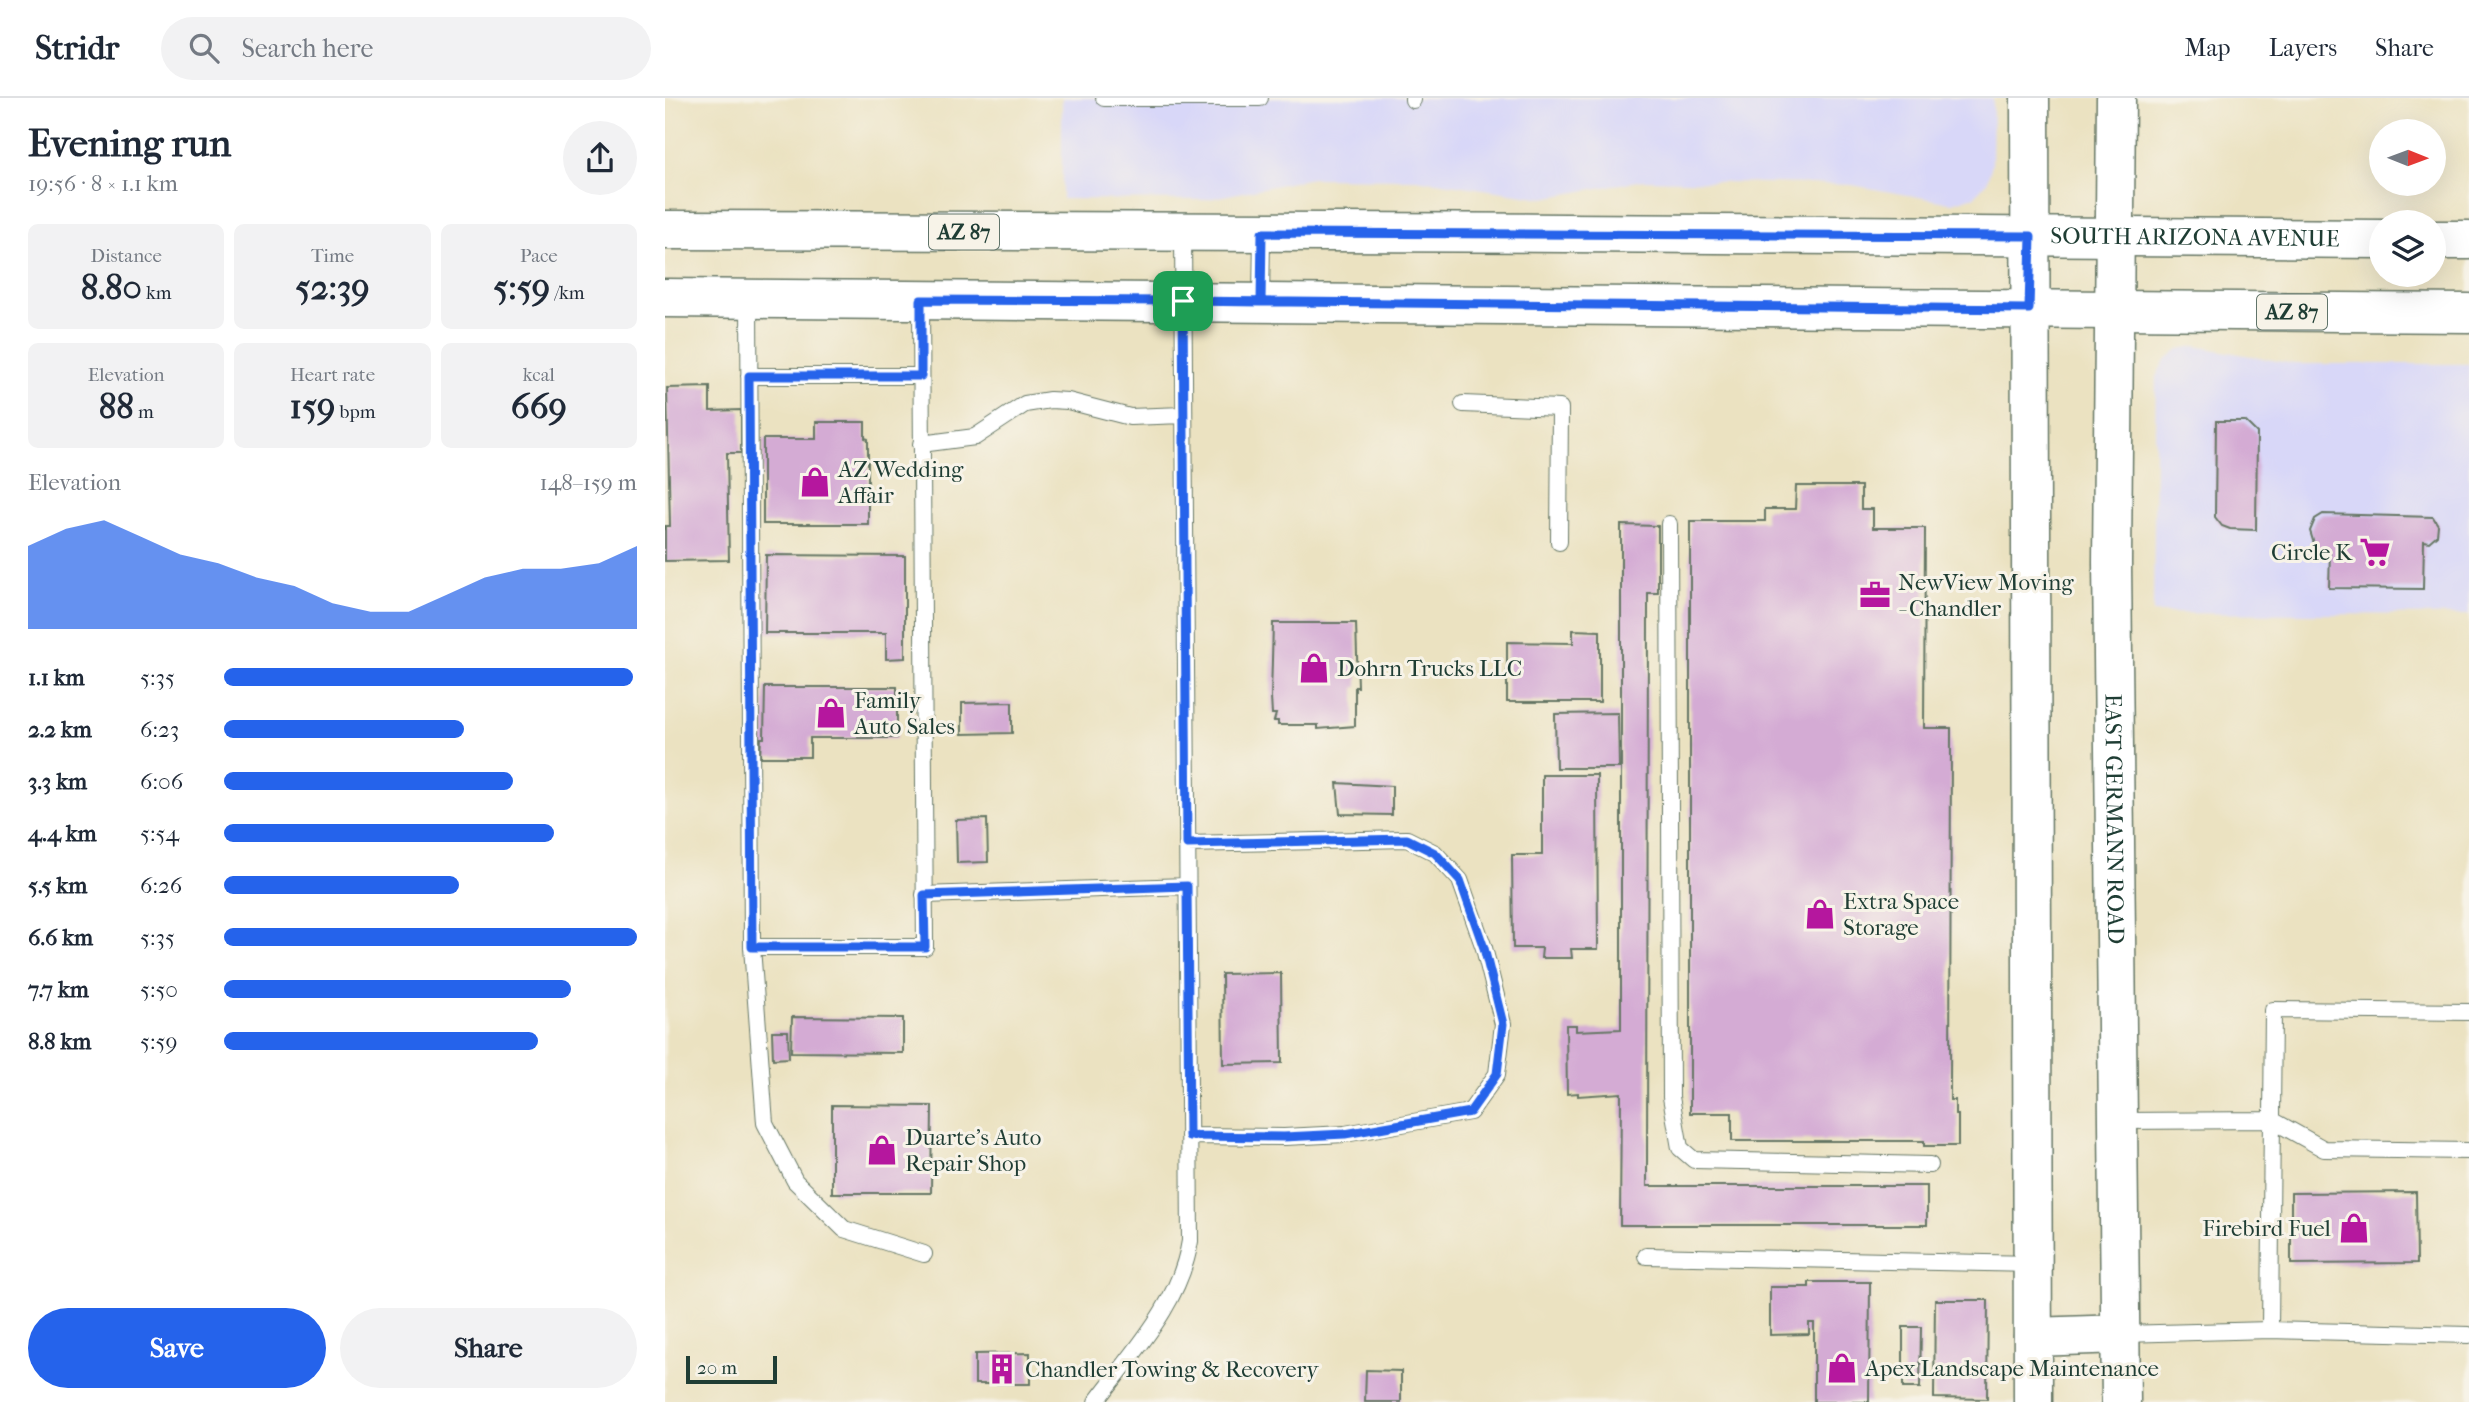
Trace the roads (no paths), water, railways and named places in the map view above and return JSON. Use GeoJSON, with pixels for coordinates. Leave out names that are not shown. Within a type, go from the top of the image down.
{"type":"FeatureCollection","features":[{"type":"Feature","properties":{"kind":"main road"},"geometry":{"type":"LineString","coordinates":[[2030,98],[2033,1402]]}},
{"type":"Feature","properties":{"kind":"main road","name":"EAST GERMANN ROAD"},"geometry":{"type":"LineString","coordinates":[[2116,98],[2117,235],[2112,562],[2122,1402]]}},
{"type":"Feature","properties":{"kind":"main road","name":"SOUTH ARIZONA AVENUE"},"geometry":{"type":"LineString","coordinates":[[665,230],[2117,235],[2369,239]]}},
{"type":"Feature","properties":{"kind":"main road"},"geometry":{"type":"LineString","coordinates":[[2446,240],[2469,240]]}},
{"type":"Feature","properties":{"kind":"main road","name":"AZ 87"},"geometry":{"type":"LineString","coordinates":[[665,298],[2469,313]]}},
{"type":"Feature","properties":{"kind":"main road"},"geometry":{"type":"LineString","coordinates":[[2033,1337],[2122,1334]]}},
{"type":"Feature","properties":{"kind":"lane"},"geometry":{"type":"LineString","coordinates":[[1104,98],[1259,98]]}},
{"type":"Feature","properties":{"kind":"lane"},"geometry":{"type":"LineString","coordinates":[[1096,1402],[1173,1297],[1186,1267],[1190,1241],[1183,233]]}},
{"type":"Feature","properties":{"kind":"lane"},"geometry":{"type":"LineString","coordinates":[[1261,302],[1262,233]]}},
{"type":"Feature","properties":{"kind":"lane"},"geometry":{"type":"LineString","coordinates":[[749,298],[752,947],[765,1123],[795,1181],[844,1229],[924,1254]]}},
{"type":"Feature","properties":{"kind":"lane"},"geometry":{"type":"LineString","coordinates":[[752,947],[925,947],[921,300]]}},
{"type":"Feature","properties":{"kind":"lane"},"geometry":{"type":"LineString","coordinates":[[749,376],[921,376]]}},
{"type":"Feature","properties":{"kind":"lane"},"geometry":{"type":"LineString","coordinates":[[921,444],[975,437],[1025,404],[1050,400],[1068,401],[1129,417],[1184,415]]}},
{"type":"Feature","properties":{"kind":"lane"},"geometry":{"type":"LineString","coordinates":[[1463,404],[1560,408],[1559,542]]}},
{"type":"Feature","properties":{"kind":"lane"},"geometry":{"type":"LineString","coordinates":[[1669,524],[1671,1097],[1680,1148],[1693,1160],[1930,1165]]}},
{"type":"Feature","properties":{"kind":"lane"},"geometry":{"type":"LineString","coordinates":[[1187,844],[1407,839],[1435,853],[1460,880],[1484,948],[1503,1024],[1497,1074],[1470,1112],[1345,1134],[1284,1137],[1189,1136]]}},
{"type":"Feature","properties":{"kind":"lane"},"geometry":{"type":"LineString","coordinates":[[924,895],[1187,886]]}},
{"type":"Feature","properties":{"kind":"lane"},"geometry":{"type":"LineString","coordinates":[[2270,1330],[2273,1010],[2469,1012]]}},
{"type":"Feature","properties":{"kind":"lane"},"geometry":{"type":"LineString","coordinates":[[2119,1121],[2272,1120],[2324,1149],[2469,1151]]}},
{"type":"Feature","properties":{"kind":"lane"},"geometry":{"type":"LineString","coordinates":[[1646,1256],[2033,1264]]}},
{"type":"Feature","properties":{"kind":"lane"},"geometry":{"type":"LineString","coordinates":[[2122,1334],[2270,1330],[2469,1335]]}},
{"type":"Feature","properties":{"kind":"place","name":"AZ Wedding Affair"},"geometry":{"type":"Point","coordinates":[815,482]}},
{"type":"Feature","properties":{"kind":"place","name":"Circle K"},"geometry":{"type":"Point","coordinates":[2375,552]}},
{"type":"Feature","properties":{"kind":"place","name":"NewView Moving - Chandler"},"geometry":{"type":"Point","coordinates":[1875,595]}},
{"type":"Feature","properties":{"kind":"place","name":"Dohrn Trucks LLC"},"geometry":{"type":"Point","coordinates":[1314,668]}},
{"type":"Feature","properties":{"kind":"place","name":"Family Auto Sales"},"geometry":{"type":"Point","coordinates":[831,713]}},
{"type":"Feature","properties":{"kind":"place","name":"Extra Space Storage"},"geometry":{"type":"Point","coordinates":[1820,914]}},
{"type":"Feature","properties":{"kind":"place","name":"Duarte's Auto Repair Shop"},"geometry":{"type":"Point","coordinates":[882,1150]}},
{"type":"Feature","properties":{"kind":"place","name":"Firebird Fuel"},"geometry":{"type":"Point","coordinates":[2354,1228]}},
{"type":"Feature","properties":{"kind":"place","name":"Apex Landscape Maintenance"},"geometry":{"type":"Point","coordinates":[1842,1368]}},
{"type":"Feature","properties":{"kind":"place","name":"Chandler Towing & Recovery"},"geometry":{"type":"Point","coordinates":[1002,1369]}}]}
